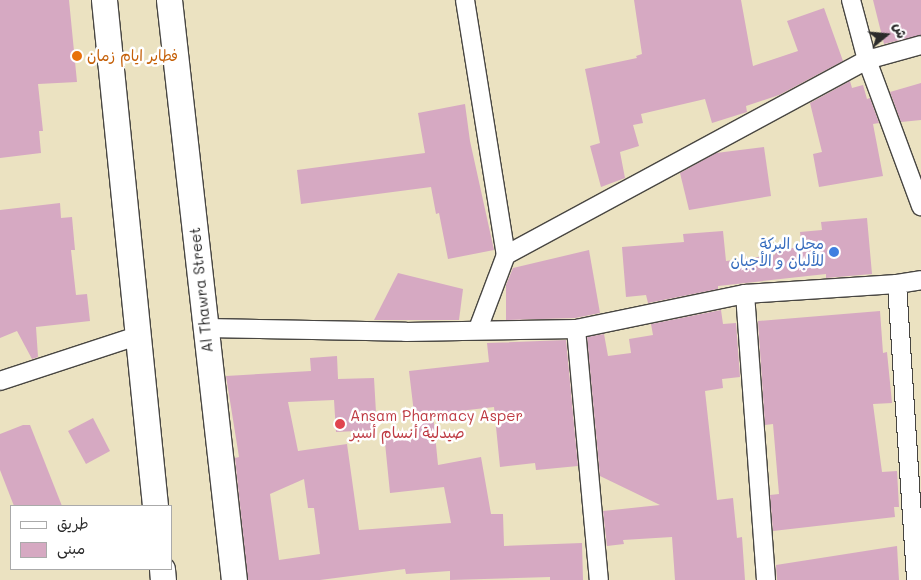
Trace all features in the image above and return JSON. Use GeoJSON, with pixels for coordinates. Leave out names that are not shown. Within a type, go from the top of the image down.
{"type":"FeatureCollection","features":[{"type":"Feature","properties":{"kind":"main road"},"geometry":{"type":"LineString","coordinates":[[104,0],[155,505]]}},
{"type":"Feature","properties":{"kind":"main road","name":"Al Thawra Street"},"geometry":{"type":"LineString","coordinates":[[169,0],[234,580]]}},
{"type":"Feature","properties":{"kind":"street"},"geometry":{"type":"LineString","coordinates":[[465,0],[506,255],[478,329]]}},
{"type":"Feature","properties":{"kind":"street"},"geometry":{"type":"LineString","coordinates":[[851,0],[867,60],[921,206]]}},
{"type":"Feature","properties":{"kind":"street"},"geometry":{"type":"LineString","coordinates":[[506,255],[867,60],[921,45]]}},
{"type":"Feature","properties":{"kind":"street"},"geometry":{"type":"LineString","coordinates":[[206,328],[406,332],[478,329],[576,329],[745,294],[898,284],[921,280]]}},
{"type":"Feature","properties":{"kind":"street"},"geometry":{"type":"LineString","coordinates":[[898,284],[916,580]]}},
{"type":"Feature","properties":{"kind":"street"},"geometry":{"type":"LineString","coordinates":[[745,294],[766,580]]}},
{"type":"Feature","properties":{"kind":"street"},"geometry":{"type":"LineString","coordinates":[[576,329],[599,580]]}},
{"type":"Feature","properties":{"kind":"street"},"geometry":{"type":"LineString","coordinates":[[0,381],[137,336]]}},
{"type":"Feature","properties":{"kind":"building"},"geometry":{"type":"Polygon","coordinates":[[[0,0],[69,0],[77,82],[38,84],[43,131],[39,131],[41,153],[0,158],[0,0]]]}},
{"type":"Feature","properties":{"kind":"building"},"geometry":{"type":"Polygon","coordinates":[[[634,0],[741,0],[753,66],[798,51],[787,21],[824,8],[843,61],[779,95],[746,106],[747,112],[712,123],[705,99],[641,114],[643,123],[633,125],[639,146],[620,152],[625,178],[601,187],[590,146],[600,143],[585,69],[637,58],[636,56],[642,54],[634,0]]]}},
{"type":"Feature","properties":{"kind":"building"},"geometry":{"type":"Polygon","coordinates":[[[873,0],[921,0],[921,35],[884,44],[873,0]]]}},
{"type":"Feature","properties":{"kind":"building"},"geometry":{"type":"Polygon","coordinates":[[[850,81],[852,88],[863,85],[867,99],[870,98],[879,123],[873,124],[883,176],[819,187],[813,154],[822,152],[810,103],[850,81]]]}},
{"type":"Feature","properties":{"kind":"building"},"geometry":{"type":"Polygon","coordinates":[[[921,83],[921,120],[901,122],[890,92],[921,83]]]}},
{"type":"Feature","properties":{"kind":"building"},"geometry":{"type":"Polygon","coordinates":[[[465,104],[470,141],[494,250],[448,259],[439,213],[436,214],[431,187],[301,204],[297,170],[425,153],[418,113],[465,104]]]}},
{"type":"Feature","properties":{"kind":"building"},"geometry":{"type":"Polygon","coordinates":[[[764,147],[771,196],[689,210],[680,173],[716,153],[764,147]]]}},
{"type":"Feature","properties":{"kind":"building"},"geometry":{"type":"Polygon","coordinates":[[[60,203],[61,218],[72,217],[75,250],[71,250],[76,295],[87,294],[90,321],[36,327],[38,357],[32,359],[17,331],[0,338],[0,210],[60,203]]]}},
{"type":"Feature","properties":{"kind":"building"},"geometry":{"type":"Polygon","coordinates":[[[867,218],[872,274],[826,278],[826,274],[718,286],[718,289],[648,303],[646,295],[626,297],[622,247],[684,242],[683,234],[723,231],[726,261],[775,255],[774,250],[802,247],[800,232],[822,230],[821,222],[867,218]]]}},
{"type":"Feature","properties":{"kind":"building"},"geometry":{"type":"Polygon","coordinates":[[[589,250],[600,313],[575,318],[506,320],[506,285],[513,268],[589,250]]]}},
{"type":"Feature","properties":{"kind":"building"},"geometry":{"type":"Polygon","coordinates":[[[398,273],[463,289],[459,320],[374,320],[398,273]]]}},
{"type":"Feature","properties":{"kind":"building"},"geometry":{"type":"Polygon","coordinates":[[[721,310],[723,324],[736,323],[740,377],[722,379],[723,388],[705,391],[717,500],[733,498],[737,538],[742,537],[745,580],[675,580],[672,537],[623,540],[624,544],[607,546],[603,511],[660,505],[600,476],[587,337],[604,334],[608,356],[631,353],[629,339],[653,335],[651,324],[721,310]]]}},
{"type":"Feature","properties":{"kind":"building"},"geometry":{"type":"Polygon","coordinates":[[[880,311],[883,353],[887,352],[892,403],[873,404],[882,472],[897,471],[899,507],[894,507],[895,517],[773,531],[770,495],[779,494],[773,424],[765,425],[758,321],[880,311]]]}},
{"type":"Feature","properties":{"kind":"building"},"geometry":{"type":"Polygon","coordinates":[[[566,340],[578,466],[536,470],[535,463],[500,467],[494,407],[433,414],[438,465],[481,457],[491,514],[503,514],[504,546],[582,543],[583,580],[550,580],[550,577],[450,580],[450,571],[406,574],[405,569],[320,580],[248,580],[235,458],[239,457],[226,376],[311,371],[310,358],[337,356],[338,379],[374,378],[377,430],[336,432],[334,400],[288,402],[298,451],[347,444],[359,530],[451,523],[444,487],[390,493],[384,433],[416,430],[409,371],[489,362],[487,343],[566,340]],[[304,479],[270,494],[279,560],[320,554],[314,508],[308,508],[304,479]]]}},
{"type":"Feature","properties":{"kind":"building"},"geometry":{"type":"Polygon","coordinates":[[[93,418],[110,451],[86,464],[68,431],[93,418]]]}},
{"type":"Feature","properties":{"kind":"building"},"geometry":{"type":"Polygon","coordinates":[[[23,425],[30,425],[62,505],[14,505],[0,470],[0,434],[23,425]]]}},
{"type":"Feature","properties":{"kind":"building"},"geometry":{"type":"Polygon","coordinates":[[[897,546],[899,580],[777,580],[776,565],[897,546]]]}},
{"type":"Feature","properties":{"kind":"place","name":"فطاير ايام زمان"},"geometry":{"type":"Point","coordinates":[77,56]}},
{"type":"Feature","properties":{"kind":"place","name":"محل البركة للألبان و الأجبان"},"geometry":{"type":"Point","coordinates":[834,252]}},
{"type":"Feature","properties":{"kind":"place","name":"Ansam Pharmacy Asper صيدلية أنسام أسبر"},"geometry":{"type":"Point","coordinates":[340,424]}}]}
